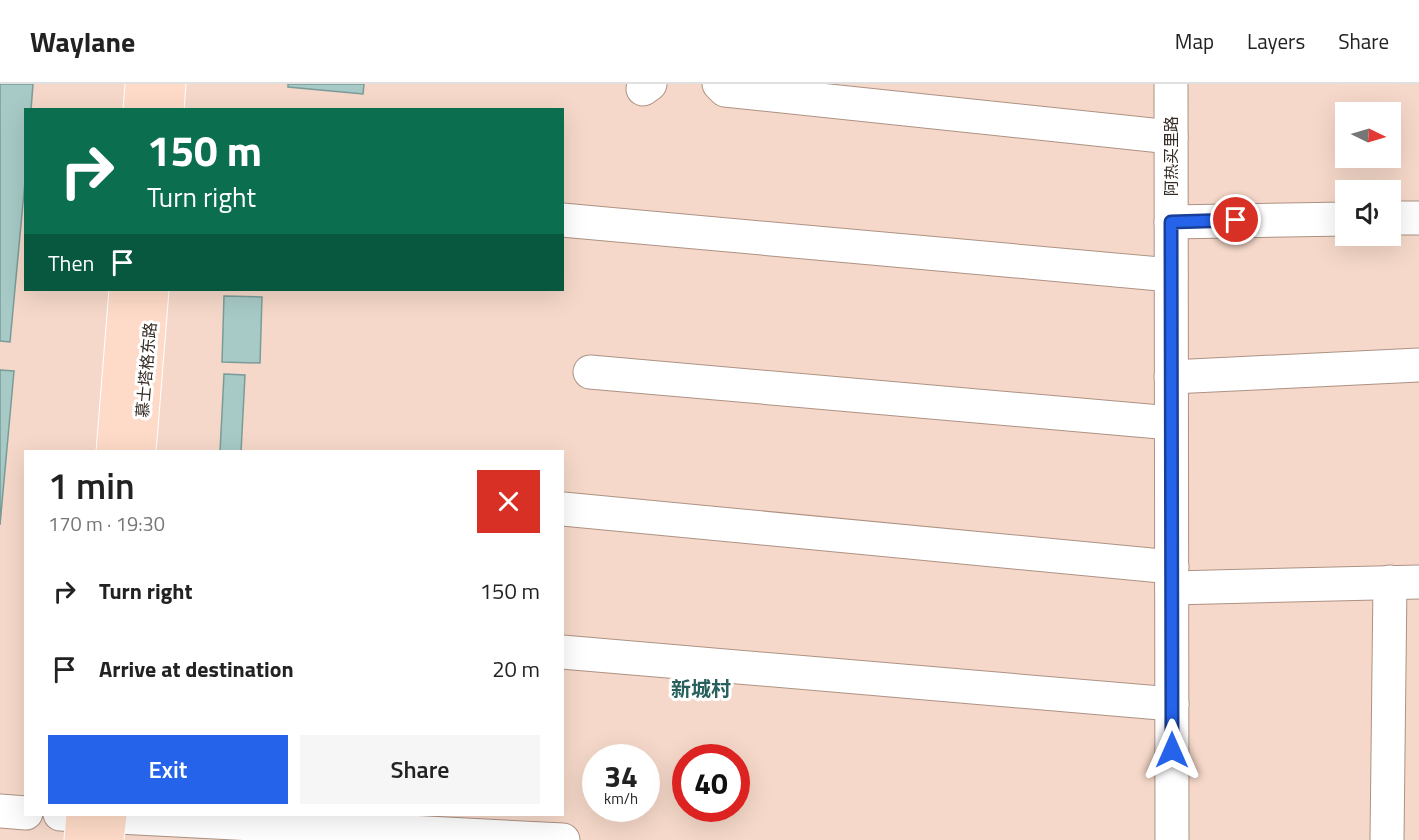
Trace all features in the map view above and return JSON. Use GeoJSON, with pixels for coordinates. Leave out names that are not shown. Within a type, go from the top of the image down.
{"type":"FeatureCollection","features":[{"type":"Feature","properties":{"kind":"main road"},"geometry":{"type":"LineString","coordinates":[[140,108],[142,84]]}},
{"type":"Feature","properties":{"kind":"main road"},"geometry":{"type":"LineString","coordinates":[[167,108],[169,84]]}},
{"type":"Feature","properties":{"kind":"main road","name":"慕士塔格东路"},"geometry":{"type":"LineString","coordinates":[[113,450],[126,291]]}},
{"type":"Feature","properties":{"kind":"main road","name":"慕士塔格东路"},"geometry":{"type":"LineString","coordinates":[[139,450],[152,291]]}},
{"type":"Feature","properties":{"kind":"street"},"geometry":{"type":"LineString","coordinates":[[720,84],[724,90],[1171,137]]}},
{"type":"Feature","properties":{"kind":"street","name":"阿热买里路"},"geometry":{"type":"LineString","coordinates":[[1171,84],[1172,840]]}},
{"type":"Feature","properties":{"kind":"street"},"geometry":{"type":"LineString","coordinates":[[1401,218],[1419,218]]}},
{"type":"Feature","properties":{"kind":"street"},"geometry":{"type":"LineString","coordinates":[[1171,222],[1335,219]]}},
{"type":"Feature","properties":{"kind":"street"},"geometry":{"type":"LineString","coordinates":[[564,220],[1171,275]]}},
{"type":"Feature","properties":{"kind":"street"},"geometry":{"type":"LineString","coordinates":[[1171,377],[1419,365]]}},
{"type":"Feature","properties":{"kind":"street"},"geometry":{"type":"LineString","coordinates":[[590,372],[1171,423]]}},
{"type":"Feature","properties":{"kind":"street"},"geometry":{"type":"LineString","coordinates":[[564,509],[1172,578],[1404,582],[1388,840]]}},
{"type":"Feature","properties":{"kind":"street"},"geometry":{"type":"LineString","coordinates":[[564,652],[1172,705]]}},
{"type":"Feature","properties":{"kind":"street"},"geometry":{"type":"LineString","coordinates":[[0,811],[24,813]]}},
{"type":"Feature","properties":{"kind":"street"},"geometry":{"type":"LineString","coordinates":[[90,822],[563,840]]}},
{"type":"Feature","properties":{"kind":"building"},"geometry":{"type":"Polygon","coordinates":[[[0,84],[33,84],[31,108],[24,108],[24,192],[10,342],[0,341],[0,84]]]}},
{"type":"Feature","properties":{"kind":"building"},"geometry":{"type":"Polygon","coordinates":[[[288,84],[364,84],[363,94],[288,87],[288,84]]]}},
{"type":"Feature","properties":{"kind":"building"},"geometry":{"type":"Polygon","coordinates":[[[224,296],[262,297],[260,363],[222,362],[224,296]]]}},
{"type":"Feature","properties":{"kind":"building"},"geometry":{"type":"Polygon","coordinates":[[[0,370],[14,371],[0,525],[0,370]]]}},
{"type":"Feature","properties":{"kind":"building"},"geometry":{"type":"Polygon","coordinates":[[[224,374],[245,375],[241,450],[220,450],[224,374]]]}},
{"type":"Feature","properties":{"kind":"district","name":"新城村"},"geometry":{"type":"Point","coordinates":[701,688]}},
{"type":"Feature","properties":{"kind":"route"},"geometry":{"type":"LineString","coordinates":[[1172,750],[1171,222],[1236,220]]}}]}
